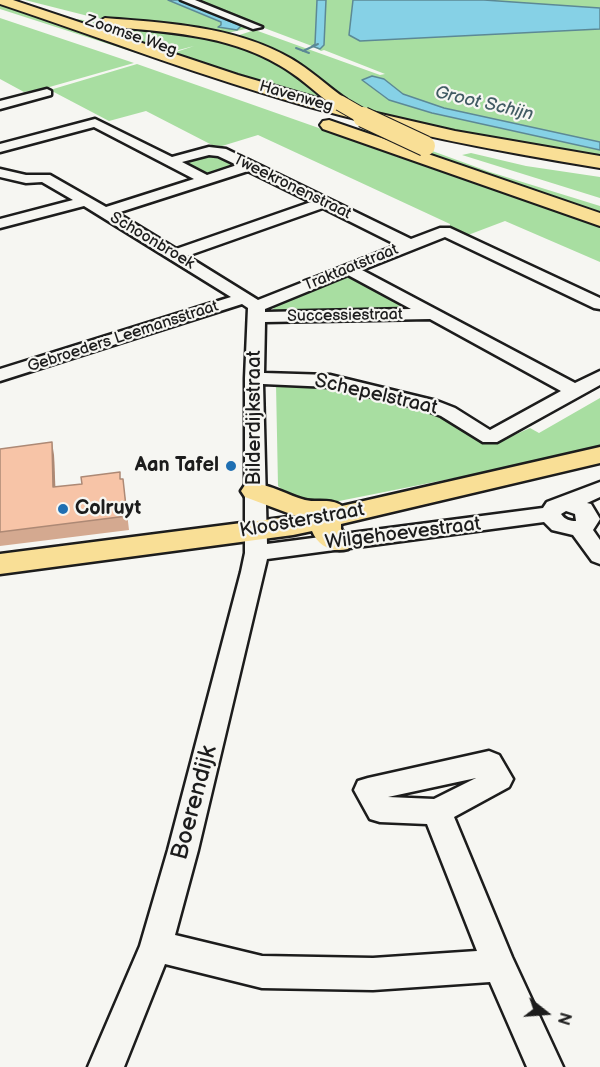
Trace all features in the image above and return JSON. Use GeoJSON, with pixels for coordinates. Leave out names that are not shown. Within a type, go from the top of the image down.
{"type":"FeatureCollection","features":[{"type":"Feature","properties":{"kind":"highway","name":"Havenweg"},"geometry":{"type":"LineString","coordinates":[[0,0],[313,103],[435,132],[600,162]]}},
{"type":"Feature","properties":{"kind":"highway"},"geometry":{"type":"LineString","coordinates":[[6,0],[76,18],[191,31],[255,48],[285,61],[340,103],[377,125],[425,146],[497,172],[600,203]]}},
{"type":"Feature","properties":{"kind":"highway","name":"Zoomse Weg"},"geometry":{"type":"LineString","coordinates":[[0,13],[181,72]]}},
{"type":"Feature","properties":{"kind":"highway","name":"Havenweg"},"geometry":{"type":"LineString","coordinates":[[181,72],[300,108],[411,136],[600,171]]}},
{"type":"Feature","properties":{"kind":"highway"},"geometry":{"type":"LineString","coordinates":[[181,72],[410,155],[600,220]]}},
{"type":"Feature","properties":{"kind":"main road","name":"Kloosterstraat"},"geometry":{"type":"LineString","coordinates":[[0,564],[256,542],[333,530],[360,512],[600,455]]}},
{"type":"Feature","properties":{"kind":"main road"},"geometry":{"type":"LineString","coordinates":[[255,491],[303,509],[360,512]]}},
{"type":"Feature","properties":{"kind":"street"},"geometry":{"type":"LineString","coordinates":[[186,0],[257,27]]}},
{"type":"Feature","properties":{"kind":"street"},"geometry":{"type":"LineString","coordinates":[[0,105],[47,93]]}},
{"type":"Feature","properties":{"kind":"street","name":"Tweekronenstraat"},"geometry":{"type":"LineString","coordinates":[[0,148],[95,123],[206,180]]}},
{"type":"Feature","properties":{"kind":"street","name":"Schoonbroek"},"geometry":{"type":"LineString","coordinates":[[0,148],[43,172],[45,178]]}},
{"type":"Feature","properties":{"kind":"street","name":"Tweekronenstraat"},"geometry":{"type":"LineString","coordinates":[[172,161],[213,150],[408,244]]}},
{"type":"Feature","properties":{"kind":"street"},"geometry":{"type":"LineString","coordinates":[[105,213],[249,166]]}},
{"type":"Feature","properties":{"kind":"street","name":"Schoonbroek"},"geometry":{"type":"LineString","coordinates":[[0,173],[26,179],[45,178],[175,255],[253,307]]}},
{"type":"Feature","properties":{"kind":"street"},"geometry":{"type":"LineString","coordinates":[[0,224],[86,201]]}},
{"type":"Feature","properties":{"kind":"street"},"geometry":{"type":"LineString","coordinates":[[175,255],[322,203]]}},
{"type":"Feature","properties":{"kind":"street","name":"Traktaatstraat"},"geometry":{"type":"LineString","coordinates":[[253,307],[445,231],[600,303]]}},
{"type":"Feature","properties":{"kind":"street","name":"Successiestraat"},"geometry":{"type":"LineString","coordinates":[[349,269],[576,391]]}},
{"type":"Feature","properties":{"kind":"street","name":"Successiestraat"},"geometry":{"type":"LineString","coordinates":[[253,307],[432,314]]}},
{"type":"Feature","properties":{"kind":"street","name":"Gebroeders Leemansstraat"},"geometry":{"type":"LineString","coordinates":[[0,375],[253,307]]}},
{"type":"Feature","properties":{"kind":"street","name":"Bilderdijkstraat"},"geometry":{"type":"LineString","coordinates":[[253,307],[256,542]]}},
{"type":"Feature","properties":{"kind":"street"},"geometry":{"type":"LineString","coordinates":[[576,391],[600,377]]}},
{"type":"Feature","properties":{"kind":"street","name":"Schepelstraat"},"geometry":{"type":"LineString","coordinates":[[254,378],[330,381],[430,405],[448,412],[490,438],[576,391]]}},
{"type":"Feature","properties":{"kind":"street","name":"Wilgehoevestraat"},"geometry":{"type":"LineString","coordinates":[[333,530],[558,509],[600,489]]}},
{"type":"Feature","properties":{"kind":"street"},"geometry":{"type":"LineString","coordinates":[[558,509],[553,520],[560,525],[589,515],[600,556]]}},
{"type":"Feature","properties":{"kind":"street","name":"Boerendijk"},"geometry":{"type":"LineString","coordinates":[[106,1067],[156,946],[212,738],[256,542]]}},
{"type":"Feature","properties":{"kind":"street"},"geometry":{"type":"LineString","coordinates":[[437,812],[499,965],[545,1067]]}},
{"type":"Feature","properties":{"kind":"street"},"geometry":{"type":"LineString","coordinates":[[156,946],[262,972],[374,974],[499,965]]}},
{"type":"Feature","properties":{"kind":"green space"},"geometry":{"type":"Polygon","coordinates":[[[25,0],[317,0],[315,44],[312,46],[259,26],[223,34],[162,24],[96,18],[25,0]]]}},
{"type":"Feature","properties":{"kind":"green space"},"geometry":{"type":"Polygon","coordinates":[[[325,0],[353,0],[349,35],[360,41],[600,29],[600,142],[477,117],[423,102],[396,91],[379,93],[389,100],[432,113],[600,150],[600,158],[369,113],[289,57],[233,37],[255,30],[380,75],[385,74],[315,47],[325,0]]]}},
{"type":"Feature","properties":{"kind":"green space"},"geometry":{"type":"Polygon","coordinates":[[[484,0],[600,0],[600,8],[484,0]]]}},
{"type":"Feature","properties":{"kind":"green space"},"geometry":{"type":"Polygon","coordinates":[[[0,3],[159,56],[152,58],[0,9],[0,3]]]}},
{"type":"Feature","properties":{"kind":"green space"},"geometry":{"type":"Polygon","coordinates":[[[0,18],[134,63],[24,92],[0,79],[0,18]]]}},
{"type":"Feature","properties":{"kind":"green space"},"geometry":{"type":"Polygon","coordinates":[[[67,18],[200,34],[266,53],[336,104],[173,53],[194,46],[171,52],[67,18]]]}},
{"type":"Feature","properties":{"kind":"green space"},"geometry":{"type":"Polygon","coordinates":[[[137,64],[600,227],[600,262],[505,221],[468,235],[450,224],[258,135],[222,146],[212,145],[146,111],[109,121],[50,90],[137,64]]]}},
{"type":"Feature","properties":{"kind":"green space"},"geometry":{"type":"Polygon","coordinates":[[[320,119],[391,136],[490,172],[600,206],[600,213],[409,152],[320,119]]]}},
{"type":"Feature","properties":{"kind":"green space"},"geometry":{"type":"Polygon","coordinates":[[[212,153],[236,166],[207,175],[181,162],[212,153]]]}},
{"type":"Feature","properties":{"kind":"green space"},"geometry":{"type":"Polygon","coordinates":[[[471,153],[526,166],[600,177],[600,198],[462,155],[471,153]]]}},
{"type":"Feature","properties":{"kind":"green space"},"geometry":{"type":"Polygon","coordinates":[[[346,275],[411,308],[410,310],[280,312],[273,310],[275,303],[346,275]]]}},
{"type":"Feature","properties":{"kind":"green space"},"geometry":{"type":"Polygon","coordinates":[[[276,384],[323,385],[431,412],[486,443],[494,444],[530,428],[539,433],[600,398],[600,446],[525,464],[319,505],[289,495],[278,486],[276,384]]]}},
{"type":"Feature","properties":{"kind":"water"},"geometry":{"type":"Polygon","coordinates":[[[168,0],[178,0],[243,24],[237,30],[218,27],[221,22],[168,0]]]}},
{"type":"Feature","properties":{"kind":"water"},"geometry":{"type":"Polygon","coordinates":[[[317,0],[326,0],[324,45],[320,49],[312,46],[315,44],[317,0]]]}},
{"type":"Feature","properties":{"kind":"water"},"geometry":{"type":"Polygon","coordinates":[[[353,0],[484,0],[600,8],[600,29],[360,41],[349,35],[353,0]]]}},
{"type":"Feature","properties":{"kind":"water"},"geometry":{"type":"Polygon","coordinates":[[[372,76],[384,79],[403,94],[444,108],[600,142],[600,150],[432,113],[389,100],[362,80],[372,76]]]}},
{"type":"Feature","properties":{"kind":"building","name":"Colruyt"},"geometry":{"type":"Polygon","coordinates":[[[52,442],[53,487],[82,484],[81,477],[120,472],[120,479],[123,479],[127,516],[0,532],[0,449],[52,442]]]}},
{"type":"Feature","properties":{"kind":"waterway"},"geometry":{"type":"LineString","coordinates":[[303,51],[318,44]]}},
{"type":"Feature","properties":{"kind":"waterway"},"geometry":{"type":"LineString","coordinates":[[296,48],[303,51]]}},
{"type":"Feature","properties":{"kind":"waterway"},"geometry":{"type":"LineString","coordinates":[[303,51],[309,53]]}},
{"type":"Feature","properties":{"kind":"place","name":"Aan Tafel"},"geometry":{"type":"Point","coordinates":[231,466]}},
{"type":"Feature","properties":{"kind":"place","name":"Colruyt"},"geometry":{"type":"Point","coordinates":[63,509]}},
{"type":"Feature","properties":{"kind":"water label","name":"Groot Schijn"},"geometry":{"type":"Point","coordinates":[484,104]}}]}
